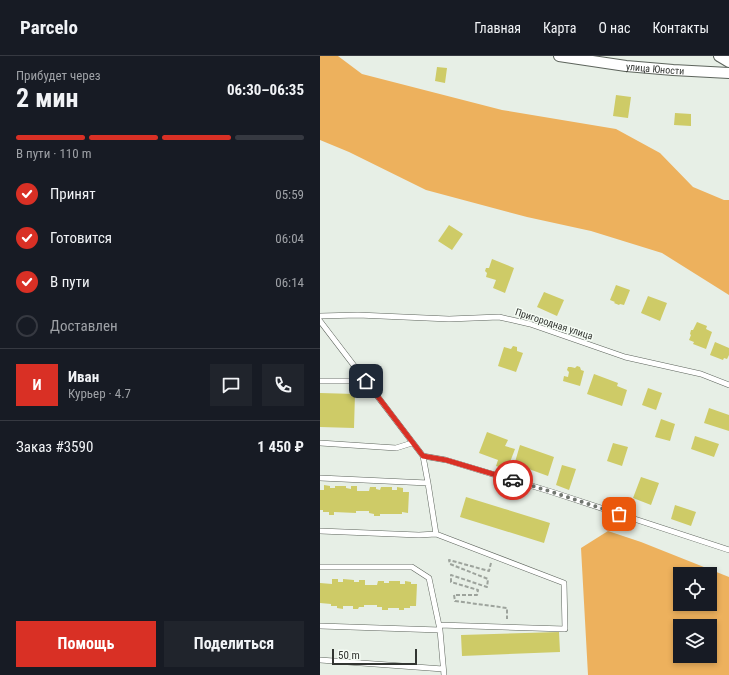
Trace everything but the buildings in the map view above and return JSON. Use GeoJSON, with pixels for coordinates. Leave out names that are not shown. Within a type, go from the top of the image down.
{"type":"FeatureCollection","features":[{"type":"Feature","properties":{"kind":"street","name":"улица Юности"},"geometry":{"type":"LineString","coordinates":[[559,56],[626,66],[729,73]]}},
{"type":"Feature","properties":{"kind":"street"},"geometry":{"type":"LineString","coordinates":[[719,56],[729,62]]}},
{"type":"Feature","properties":{"kind":"lane","name":"Пригородная улица"},"geometry":{"type":"LineString","coordinates":[[320,316],[358,315],[449,319],[499,317],[530,324],[625,356],[701,374],[729,385]]}},
{"type":"Feature","properties":{"kind":"lane"},"geometry":{"type":"LineString","coordinates":[[320,321],[423,456],[436,534]]}},
{"type":"Feature","properties":{"kind":"lane"},"geometry":{"type":"LineString","coordinates":[[320,381],[366,381]]}},
{"type":"Feature","properties":{"kind":"lane"},"geometry":{"type":"LineString","coordinates":[[320,443],[396,448],[412,443]]}},
{"type":"Feature","properties":{"kind":"lane"},"geometry":{"type":"LineString","coordinates":[[423,456],[446,460],[552,492],[729,550]]}},
{"type":"Feature","properties":{"kind":"lane"},"geometry":{"type":"LineString","coordinates":[[320,478],[428,483]]}},
{"type":"Feature","properties":{"kind":"lane"},"geometry":{"type":"LineString","coordinates":[[320,531],[419,535],[436,534],[564,583],[565,629],[508,627],[320,626]]}},
{"type":"Feature","properties":{"kind":"lane"},"geometry":{"type":"LineString","coordinates":[[320,567],[412,567],[429,578],[440,627],[443,672],[320,660]]}},
{"type":"Feature","properties":{"kind":"path"},"geometry":{"type":"LineString","coordinates":[[494,556],[489,570],[449,560],[450,564],[488,580],[487,587],[451,575],[451,582],[478,590],[477,595],[454,595],[454,600],[507,608],[508,627]]}},
{"type":"Feature","properties":{"kind":"shaded area"},"geometry":{"type":"Polygon","coordinates":[[[320,56],[338,56],[362,74],[502,110],[616,129],[660,153],[693,187],[724,200],[729,200],[729,295],[662,253],[591,231],[527,217],[426,190],[349,152],[320,140],[320,56]]]}},
{"type":"Feature","properties":{"kind":"shaded area"},"geometry":{"type":"Polygon","coordinates":[[[608,531],[641,542],[704,567],[673,567],[673,611],[717,611],[717,572],[729,577],[729,675],[588,675],[581,548],[608,531]]]}},
{"type":"Feature","properties":{"kind":"way so far"},"geometry":{"type":"LineString","coordinates":[[513,480],[619,514]]}},
{"type":"Feature","properties":{"kind":"route"},"geometry":{"type":"LineString","coordinates":[[366,381],[423,456],[446,460],[513,480]]}}]}
